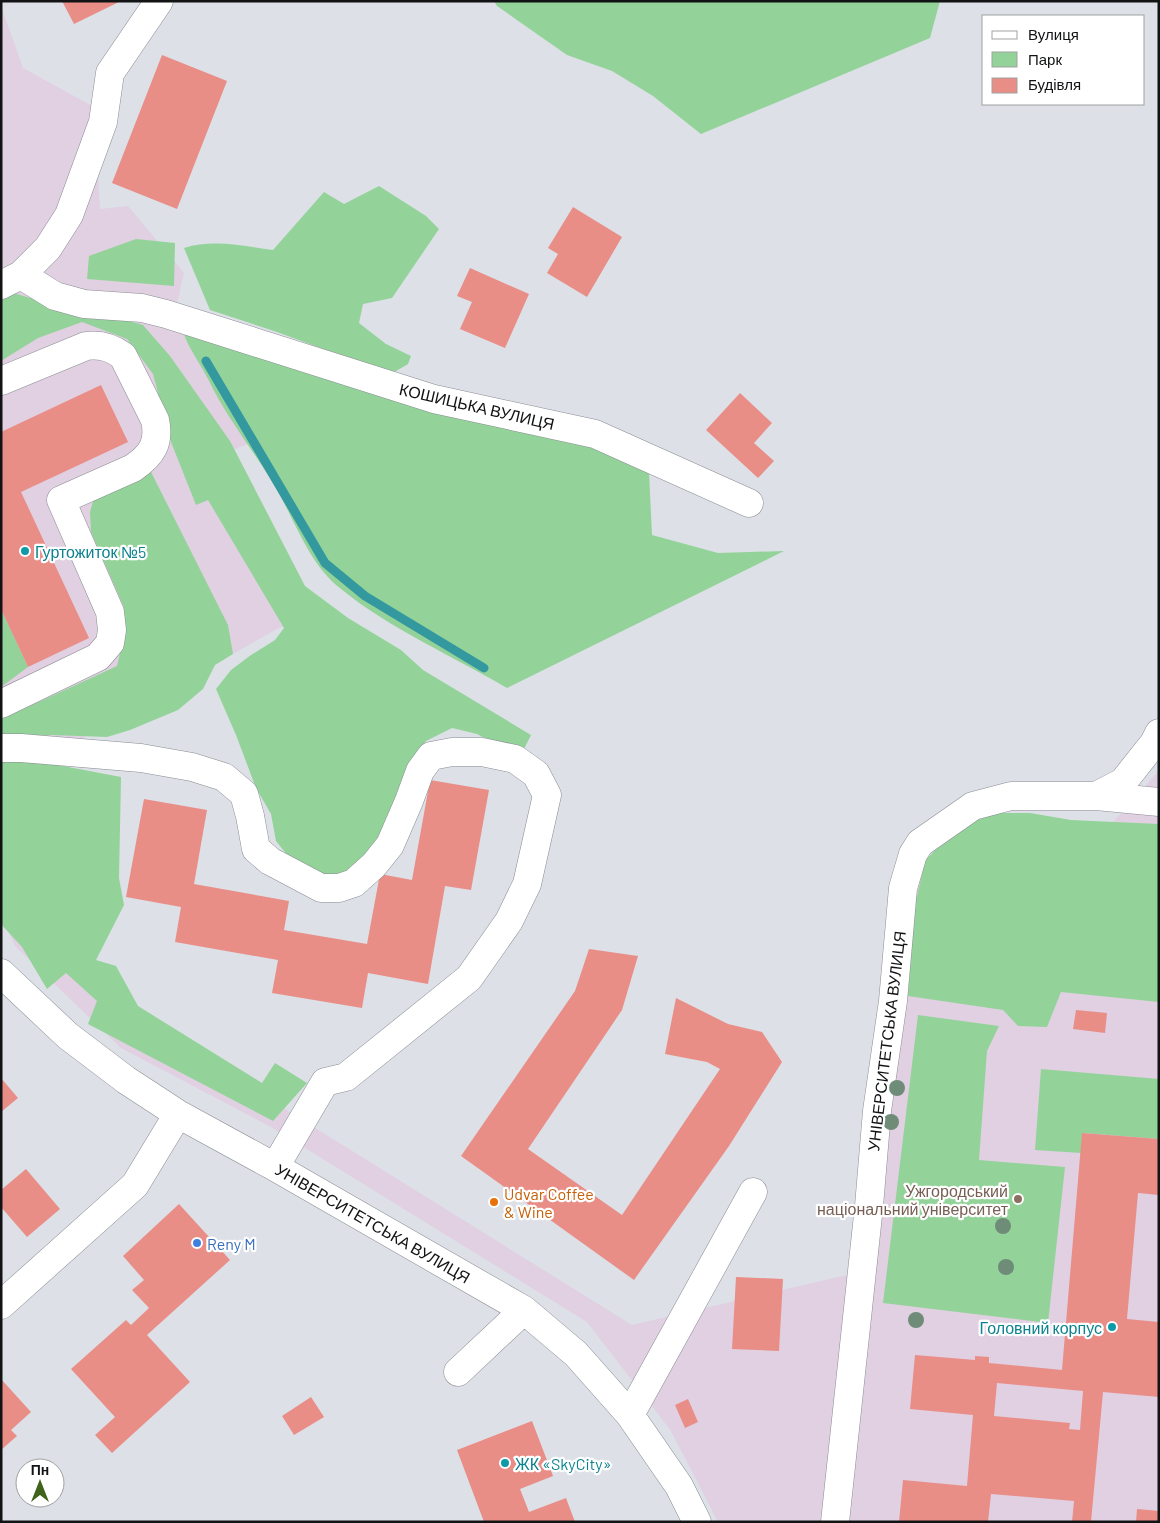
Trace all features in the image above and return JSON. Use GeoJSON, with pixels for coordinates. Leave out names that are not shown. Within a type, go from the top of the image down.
{"type":"FeatureCollection","features":[{"type":"Feature","properties":{"kind":"street"},"geometry":{"type":"LineString","coordinates":[[11,280],[48,248],[69,215],[103,122],[110,73],[159,1]]}},
{"type":"Feature","properties":{"kind":"street","name":"КОШИЦЬКА ВУЛИЦЯ"},"geometry":{"type":"LineString","coordinates":[[11,280],[84,304],[142,308],[239,336],[434,399],[595,434],[749,503]]}},
{"type":"Feature","properties":{"kind":"street"},"geometry":{"type":"LineString","coordinates":[[1,381],[78,349],[96,345],[105,346],[114,349],[122,356],[155,420],[157,430],[154,447],[143,461],[133,468],[61,500],[110,612],[112,630],[110,643],[98,657],[1,704]]}},
{"type":"Feature","properties":{"kind":"street","name":"УНІВЕРСИТЕТСЬКА ВУЛИЦЯ"},"geometry":{"type":"LineString","coordinates":[[835,1522],[869,1206],[877,1111],[893,1001],[903,888],[913,854],[920,843],[973,806],[1011,796],[1096,796],[1123,782],[1154,743],[1159,733]]}},
{"type":"Feature","properties":{"kind":"street"},"geometry":{"type":"LineString","coordinates":[[1,748],[140,758],[192,767],[224,777],[244,794],[256,849],[270,861],[321,888],[339,888],[354,883],[374,865],[390,845],[420,770],[431,756],[452,752],[482,752],[515,759],[536,774],[547,795],[527,884],[509,921],[469,978],[346,1077],[325,1082],[275,1167]]}},
{"type":"Feature","properties":{"kind":"street"},"geometry":{"type":"LineString","coordinates":[[1096,796],[1159,802]]}},
{"type":"Feature","properties":{"kind":"street","name":"УНІВЕРСИТЕТСЬКА ВУЛИЦЯ"},"geometry":{"type":"LineString","coordinates":[[1,973],[68,1036],[126,1080],[178,1114],[275,1167],[524,1310],[576,1354],[630,1415],[679,1486],[698,1522]]}},
{"type":"Feature","properties":{"kind":"street"},"geometry":{"type":"LineString","coordinates":[[1,1305],[135,1185],[178,1114]]}},
{"type":"Feature","properties":{"kind":"street"},"geometry":{"type":"LineString","coordinates":[[630,1415],[753,1192]]}},
{"type":"Feature","properties":{"kind":"street"},"geometry":{"type":"LineString","coordinates":[[458,1372],[524,1310]]}},
{"type":"Feature","properties":{"kind":"shaded area"},"geometry":{"type":"Polygon","coordinates":[[[1,6],[23,68],[94,107],[100,209],[128,206],[184,273],[175,312],[287,428],[228,452],[316,614],[279,628],[1,784],[1,6]]]}},
{"type":"Feature","properties":{"kind":"shaded area","name":"Ужгородський національний університет"},"geometry":{"type":"Polygon","coordinates":[[[1159,768],[1159,1522],[718,1522],[671,1431],[587,1322],[271,1127],[121,1048],[15,946],[1,916],[95,991],[632,1325],[868,1270],[916,875],[970,828],[1105,831],[1155,775],[1159,768]]]}},
{"type":"Feature","properties":{"kind":"green space"},"geometry":{"type":"Polygon","coordinates":[[[494,1],[940,1],[930,38],[701,134],[653,96],[612,71],[567,55],[497,6],[494,1]]]}},
{"type":"Feature","properties":{"kind":"green space"},"geometry":{"type":"Polygon","coordinates":[[[379,186],[426,216],[439,229],[392,298],[363,304],[359,323],[386,344],[411,356],[408,364],[391,374],[277,332],[210,310],[184,248],[195,245],[217,244],[273,250],[324,192],[344,204],[379,186]]]}},
{"type":"Feature","properties":{"kind":"green space"},"geometry":{"type":"Polygon","coordinates":[[[136,239],[175,243],[174,286],[87,279],[89,256],[136,239]]]}},
{"type":"Feature","properties":{"kind":"green space"},"geometry":{"type":"Polygon","coordinates":[[[10,292],[30,298],[36,295],[143,325],[170,356],[230,441],[305,586],[348,618],[401,650],[423,670],[531,735],[520,757],[477,734],[452,728],[426,741],[412,759],[395,806],[370,851],[352,870],[329,878],[292,861],[276,841],[271,814],[256,788],[216,689],[231,670],[275,640],[284,628],[208,500],[196,505],[171,442],[153,374],[127,339],[82,322],[38,338],[1,361],[1,296],[10,292]]]}},
{"type":"Feature","properties":{"kind":"green space"},"geometry":{"type":"Polygon","coordinates":[[[184,332],[567,436],[649,472],[652,535],[718,553],[784,551],[507,688],[380,617],[341,589],[320,568],[268,474],[223,407],[190,348],[184,332]]]}},
{"type":"Feature","properties":{"kind":"green space"},"geometry":{"type":"Polygon","coordinates":[[[149,468],[228,625],[233,654],[215,665],[203,689],[178,710],[130,730],[107,737],[52,735],[1,739],[1,717],[30,706],[117,666],[121,649],[124,607],[91,532],[90,512],[94,498],[149,468]]]}},
{"type":"Feature","properties":{"kind":"green space"},"geometry":{"type":"Polygon","coordinates":[[[1,609],[28,667],[1,687],[1,609]]]}},
{"type":"Feature","properties":{"kind":"green space"},"geometry":{"type":"Polygon","coordinates":[[[26,759],[121,777],[119,878],[124,905],[96,960],[116,966],[138,1006],[262,1083],[275,1063],[307,1083],[273,1121],[88,1024],[97,1001],[66,973],[47,989],[22,947],[1,924],[1,760],[26,759]]]}},
{"type":"Feature","properties":{"kind":"green space"},"geometry":{"type":"Polygon","coordinates":[[[992,813],[1030,813],[1071,820],[1159,824],[1159,1002],[1061,992],[1047,1027],[1018,1026],[1003,1010],[908,996],[915,905],[925,861],[962,821],[992,813]]]}},
{"type":"Feature","properties":{"kind":"green space"},"geometry":{"type":"Polygon","coordinates":[[[918,1015],[999,1026],[987,1051],[979,1160],[1065,1167],[1048,1323],[883,1303],[918,1015]]]}},
{"type":"Feature","properties":{"kind":"green space"},"geometry":{"type":"Polygon","coordinates":[[[1041,1069],[1159,1079],[1159,1139],[1083,1133],[1081,1153],[1035,1150],[1041,1069]]]}},
{"type":"Feature","properties":{"kind":"building"},"geometry":{"type":"Polygon","coordinates":[[[62,1],[121,1],[74,24],[62,1]]]}},
{"type":"Feature","properties":{"kind":"building"},"geometry":{"type":"Polygon","coordinates":[[[162,55],[227,81],[177,209],[112,183],[162,55]]]}},
{"type":"Feature","properties":{"kind":"building"},"geometry":{"type":"Polygon","coordinates":[[[573,207],[622,237],[587,297],[547,273],[558,254],[548,248],[573,207]]]}},
{"type":"Feature","properties":{"kind":"building"},"geometry":{"type":"Polygon","coordinates":[[[470,268],[529,294],[505,348],[460,329],[472,302],[457,296],[470,268]]]}},
{"type":"Feature","properties":{"kind":"building","name":"Гуртожиток №5"},"geometry":{"type":"Polygon","coordinates":[[[101,385],[128,442],[21,492],[89,638],[28,667],[1,609],[1,432],[101,385]]]}},
{"type":"Feature","properties":{"kind":"building"},"geometry":{"type":"Polygon","coordinates":[[[740,393],[772,423],[754,443],[774,461],[758,478],[706,430],[740,393]]]}},
{"type":"Feature","properties":{"kind":"building"},"geometry":{"type":"Polygon","coordinates":[[[430,780],[489,790],[471,890],[445,886],[428,984],[368,973],[362,1008],[272,993],[278,960],[175,942],[181,907],[126,897],[144,799],[207,810],[194,884],[289,901],[284,930],[367,944],[380,874],[412,880],[430,780]]]}},
{"type":"Feature","properties":{"kind":"building"},"geometry":{"type":"Polygon","coordinates":[[[589,949],[638,956],[622,1010],[528,1149],[622,1215],[720,1069],[707,1062],[665,1054],[676,998],[728,1024],[762,1032],[782,1062],[729,1146],[634,1280],[461,1156],[575,991],[589,949]]]}},
{"type":"Feature","properties":{"kind":"building"},"geometry":{"type":"Polygon","coordinates":[[[1076,1010],[1107,1013],[1105,1033],[1073,1029],[1076,1010]]]}},
{"type":"Feature","properties":{"kind":"building"},"geometry":{"type":"Polygon","coordinates":[[[1,1078],[18,1098],[1,1112],[1,1078]]]}},
{"type":"Feature","properties":{"kind":"building","name":"Головний корпус"},"geometry":{"type":"Polygon","coordinates":[[[1082,1133],[1159,1139],[1159,1195],[1138,1193],[1127,1319],[1159,1322],[1159,1397],[1103,1392],[1091,1522],[1072,1522],[1074,1501],[991,1494],[988,1522],[899,1522],[903,1480],[967,1486],[973,1415],[910,1409],[915,1355],[975,1360],[975,1356],[989,1357],[989,1363],[1062,1370],[1082,1133]],[[997,1383],[994,1416],[1070,1423],[1069,1429],[1080,1430],[1083,1391],[997,1383]]]}},
{"type":"Feature","properties":{"kind":"building"},"geometry":{"type":"Polygon","coordinates":[[[26,1169],[60,1209],[27,1237],[1,1207],[1,1190],[26,1169]]]}},
{"type":"Feature","properties":{"kind":"building"},"geometry":{"type":"Polygon","coordinates":[[[179,1204],[230,1260],[147,1335],[190,1382],[112,1453],[95,1435],[115,1417],[71,1369],[126,1320],[131,1325],[149,1308],[132,1290],[144,1280],[123,1256],[179,1204]]]}},
{"type":"Feature","properties":{"kind":"building"},"geometry":{"type":"Polygon","coordinates":[[[736,1277],[783,1279],[779,1351],[732,1349],[736,1277]]]}},
{"type":"Feature","properties":{"kind":"building"},"geometry":{"type":"Polygon","coordinates":[[[1,1379],[31,1412],[11,1430],[17,1436],[1,1450],[1,1379]]]}},
{"type":"Feature","properties":{"kind":"building"},"geometry":{"type":"Polygon","coordinates":[[[311,1397],[324,1417],[294,1435],[282,1416],[311,1397]]]}},
{"type":"Feature","properties":{"kind":"building"},"geometry":{"type":"Polygon","coordinates":[[[688,1399],[698,1422],[685,1428],[675,1405],[688,1399]]]}},
{"type":"Feature","properties":{"kind":"building","name":"ЖК «SkyCity»"},"geometry":{"type":"Polygon","coordinates":[[[532,1421],[553,1476],[520,1489],[529,1512],[566,1498],[575,1522],[484,1522],[457,1450],[532,1421]]]}},
{"type":"Feature","properties":{"kind":"building"},"geometry":{"type":"Polygon","coordinates":[[[1137,1509],[1159,1511],[1159,1522],[1136,1522],[1137,1509]]]}},
{"type":"Feature","properties":{"kind":"waterway"},"geometry":{"type":"LineString","coordinates":[[206,361],[325,563],[365,596],[484,668]]}},
{"type":"Feature","properties":{"kind":"place","name":"Гуртожиток №5"},"geometry":{"type":"Point","coordinates":[25,551]}},
{"type":"Feature","properties":{"kind":"place","name":"Ужгородський національний університет"},"geometry":{"type":"Point","coordinates":[1018,1199]}},
{"type":"Feature","properties":{"kind":"place","name":"Udvar Coffee & Wine"},"geometry":{"type":"Point","coordinates":[494,1202]}},
{"type":"Feature","properties":{"kind":"place","name":"Reny M"},"geometry":{"type":"Point","coordinates":[197,1243]}},
{"type":"Feature","properties":{"kind":"place","name":"Головний корпус"},"geometry":{"type":"Point","coordinates":[1112,1327]}},
{"type":"Feature","properties":{"kind":"place","name":"ЖК «SkyCity»"},"geometry":{"type":"Point","coordinates":[505,1463]}}]}
